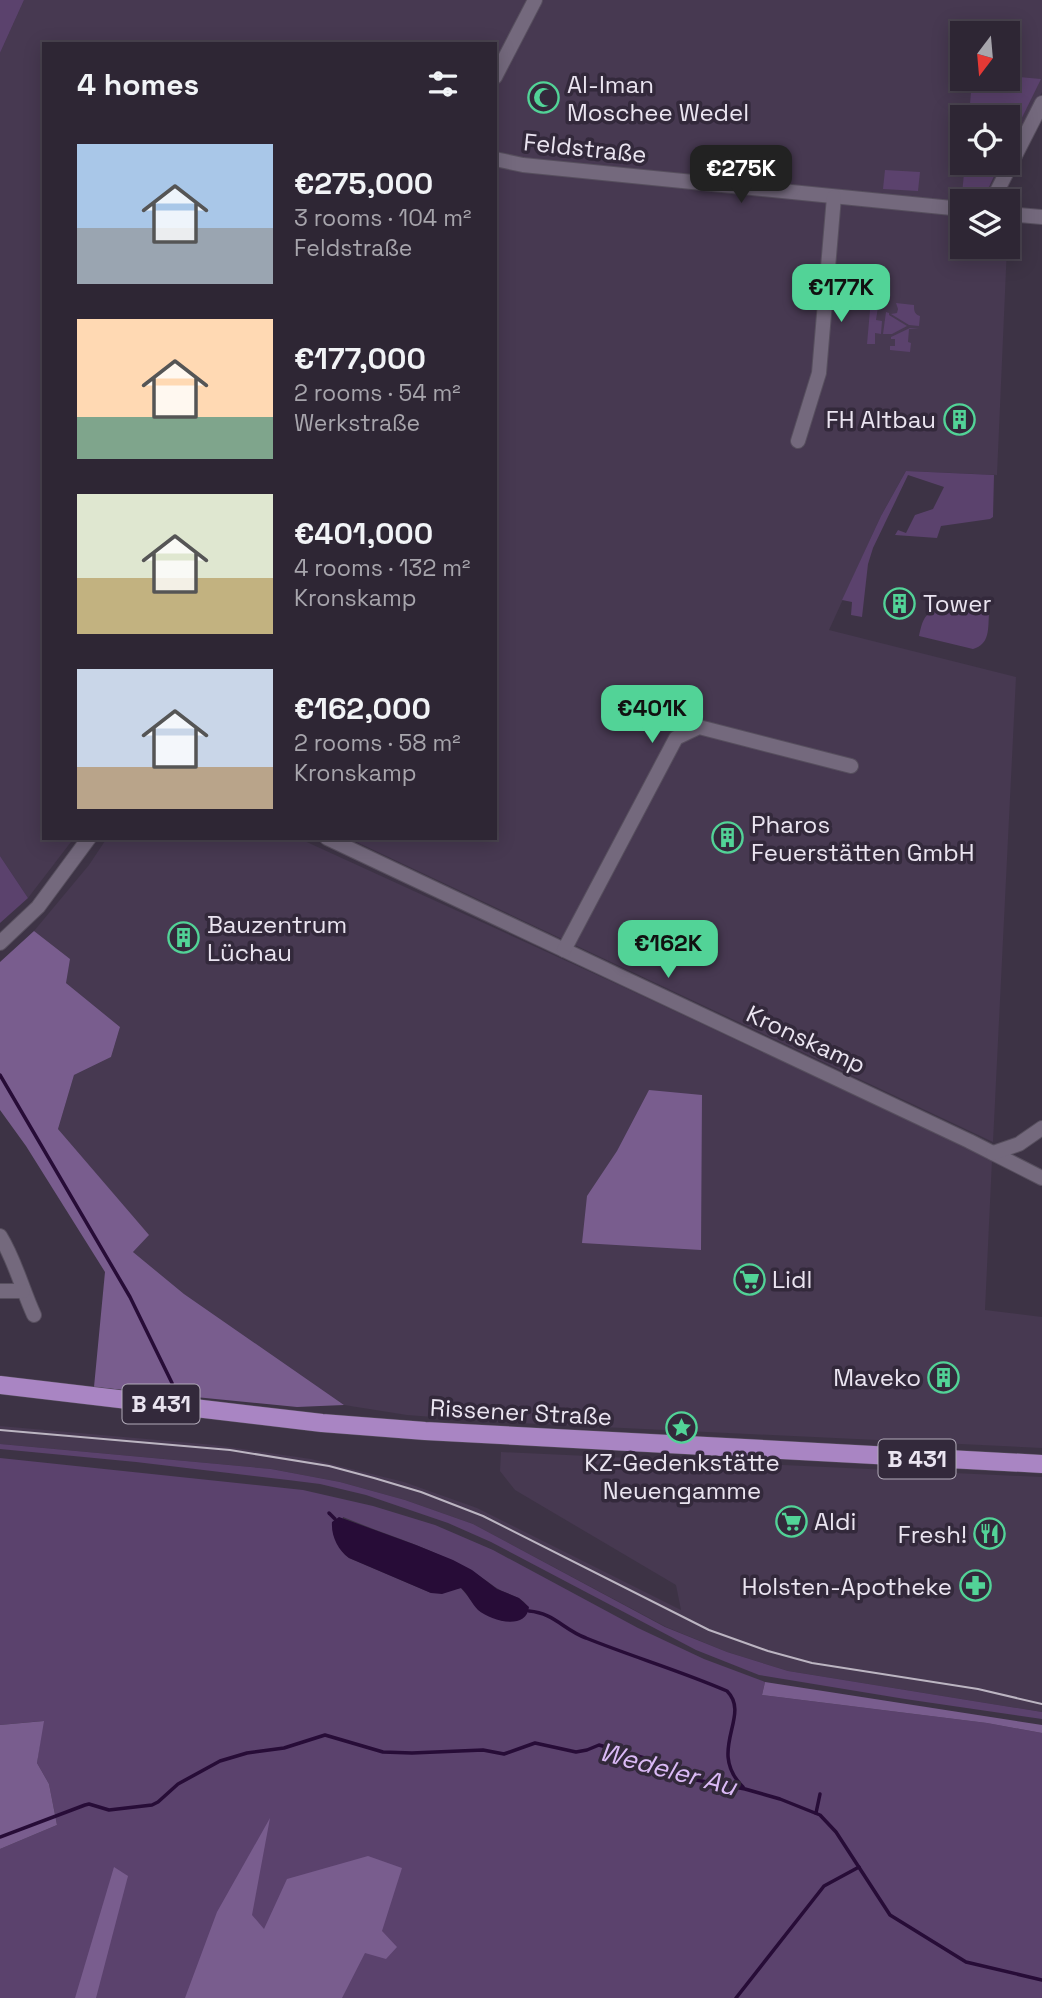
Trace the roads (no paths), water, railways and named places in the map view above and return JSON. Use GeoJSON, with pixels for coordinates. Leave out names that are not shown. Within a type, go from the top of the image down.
{"type":"FeatureCollection","features":[{"type":"Feature","properties":{"kind":"main road","name":"Rissener Straße"},"geometry":{"type":"LineString","coordinates":[[0,1385],[310,1422],[399,1429],[1042,1464]]}},
{"type":"Feature","properties":{"kind":"street"},"geometry":{"type":"LineString","coordinates":[[497,73],[536,0]]}},
{"type":"Feature","properties":{"kind":"street"},"geometry":{"type":"LineString","coordinates":[[998,189],[1042,103]]}},
{"type":"Feature","properties":{"kind":"street","name":"Feldstraße"},"geometry":{"type":"LineString","coordinates":[[497,160],[523,166],[950,208]]}},
{"type":"Feature","properties":{"kind":"street"},"geometry":{"type":"LineString","coordinates":[[798,441],[819,373],[834,197]]}},
{"type":"Feature","properties":{"kind":"street"},"geometry":{"type":"LineString","coordinates":[[1020,215],[1042,217]]}},
{"type":"Feature","properties":{"kind":"street"},"geometry":{"type":"LineString","coordinates":[[564,950],[676,738],[699,727],[851,766]]}},
{"type":"Feature","properties":{"kind":"street"},"geometry":{"type":"LineString","coordinates":[[0,943],[38,907],[88,840]]}},
{"type":"Feature","properties":{"kind":"street","name":"Kronskamp"},"geometry":{"type":"LineString","coordinates":[[331,840],[1039,1176]]}},
{"type":"Feature","properties":{"kind":"street"},"geometry":{"type":"LineString","coordinates":[[993,1153],[1019,1144],[1042,1128]]}},
{"type":"Feature","properties":{"kind":"street"},"geometry":{"type":"LineString","coordinates":[[1029,1137],[1027,1158],[1039,1176]]}},
{"type":"Feature","properties":{"kind":"street"},"geometry":{"type":"LineString","coordinates":[[0,1236],[10,1253],[34,1315]]}},
{"type":"Feature","properties":{"kind":"street"},"geometry":{"type":"LineString","coordinates":[[0,1291],[23,1291]]}},
{"type":"Feature","properties":{"kind":"waterway"},"geometry":{"type":"LineString","coordinates":[[0,1075],[130,1297],[172,1383]]}},
{"type":"Feature","properties":{"kind":"waterway"},"geometry":{"type":"LineString","coordinates":[[329,1513],[335,1519]]}},
{"type":"Feature","properties":{"kind":"waterway"},"geometry":{"type":"LineString","coordinates":[[529,1611],[552,1618],[578,1635],[727,1691],[735,1711],[728,1760],[743,1787]]}},
{"type":"Feature","properties":{"kind":"waterway","name":"Wedeler Au"},"geometry":{"type":"LineString","coordinates":[[0,1837],[89,1804],[109,1810],[152,1805],[178,1784],[220,1761],[247,1753],[284,1748],[325,1735],[383,1752],[483,1750],[504,1754],[535,1743],[576,1752],[599,1745],[655,1761],[691,1779],[745,1789],[820,1815],[836,1832],[890,1915],[966,1962],[1042,1980]]}},
{"type":"Feature","properties":{"kind":"waterway","name":"Wedeler Au"},"geometry":{"type":"LineString","coordinates":[[816,1813],[820,1794]]}},
{"type":"Feature","properties":{"kind":"waterway"},"geometry":{"type":"LineString","coordinates":[[736,1998],[824,1886],[859,1867]]}},
{"type":"Feature","properties":{"kind":"tram line"},"geometry":{"type":"LineString","coordinates":[[0,1430],[230,1450],[329,1466],[421,1492],[483,1516],[709,1630],[768,1651],[812,1663],[978,1689],[1042,1704]]}},
{"type":"Feature","properties":{"kind":"place","name":"Al-Iman Moschee Wedel"},"geometry":{"type":"Point","coordinates":[544,98]}},
{"type":"Feature","properties":{"kind":"place","name":"FH Altbau"},"geometry":{"type":"Point","coordinates":[959,419]}},
{"type":"Feature","properties":{"kind":"place","name":"Tower"},"geometry":{"type":"Point","coordinates":[900,603]}},
{"type":"Feature","properties":{"kind":"place","name":"Pharos Feuerstätten GmbH"},"geometry":{"type":"Point","coordinates":[728,838]}},
{"type":"Feature","properties":{"kind":"place","name":"Bauzentrum Lüchau"},"geometry":{"type":"Point","coordinates":[184,938]}},
{"type":"Feature","properties":{"kind":"place","name":"Lidl"},"geometry":{"type":"Point","coordinates":[749,1279]}},
{"type":"Feature","properties":{"kind":"place","name":"Maveko"},"geometry":{"type":"Point","coordinates":[944,1377]}},
{"type":"Feature","properties":{"kind":"place","name":"KZ-Gedenkstätte Neuengamme"},"geometry":{"type":"Point","coordinates":[682,1428]}},
{"type":"Feature","properties":{"kind":"place","name":"Aldi"},"geometry":{"type":"Point","coordinates":[791,1521]}},
{"type":"Feature","properties":{"kind":"place","name":"Fresh!"},"geometry":{"type":"Point","coordinates":[990,1534]}},
{"type":"Feature","properties":{"kind":"place","name":"Holsten-Apotheke"},"geometry":{"type":"Point","coordinates":[975,1586]}}]}
